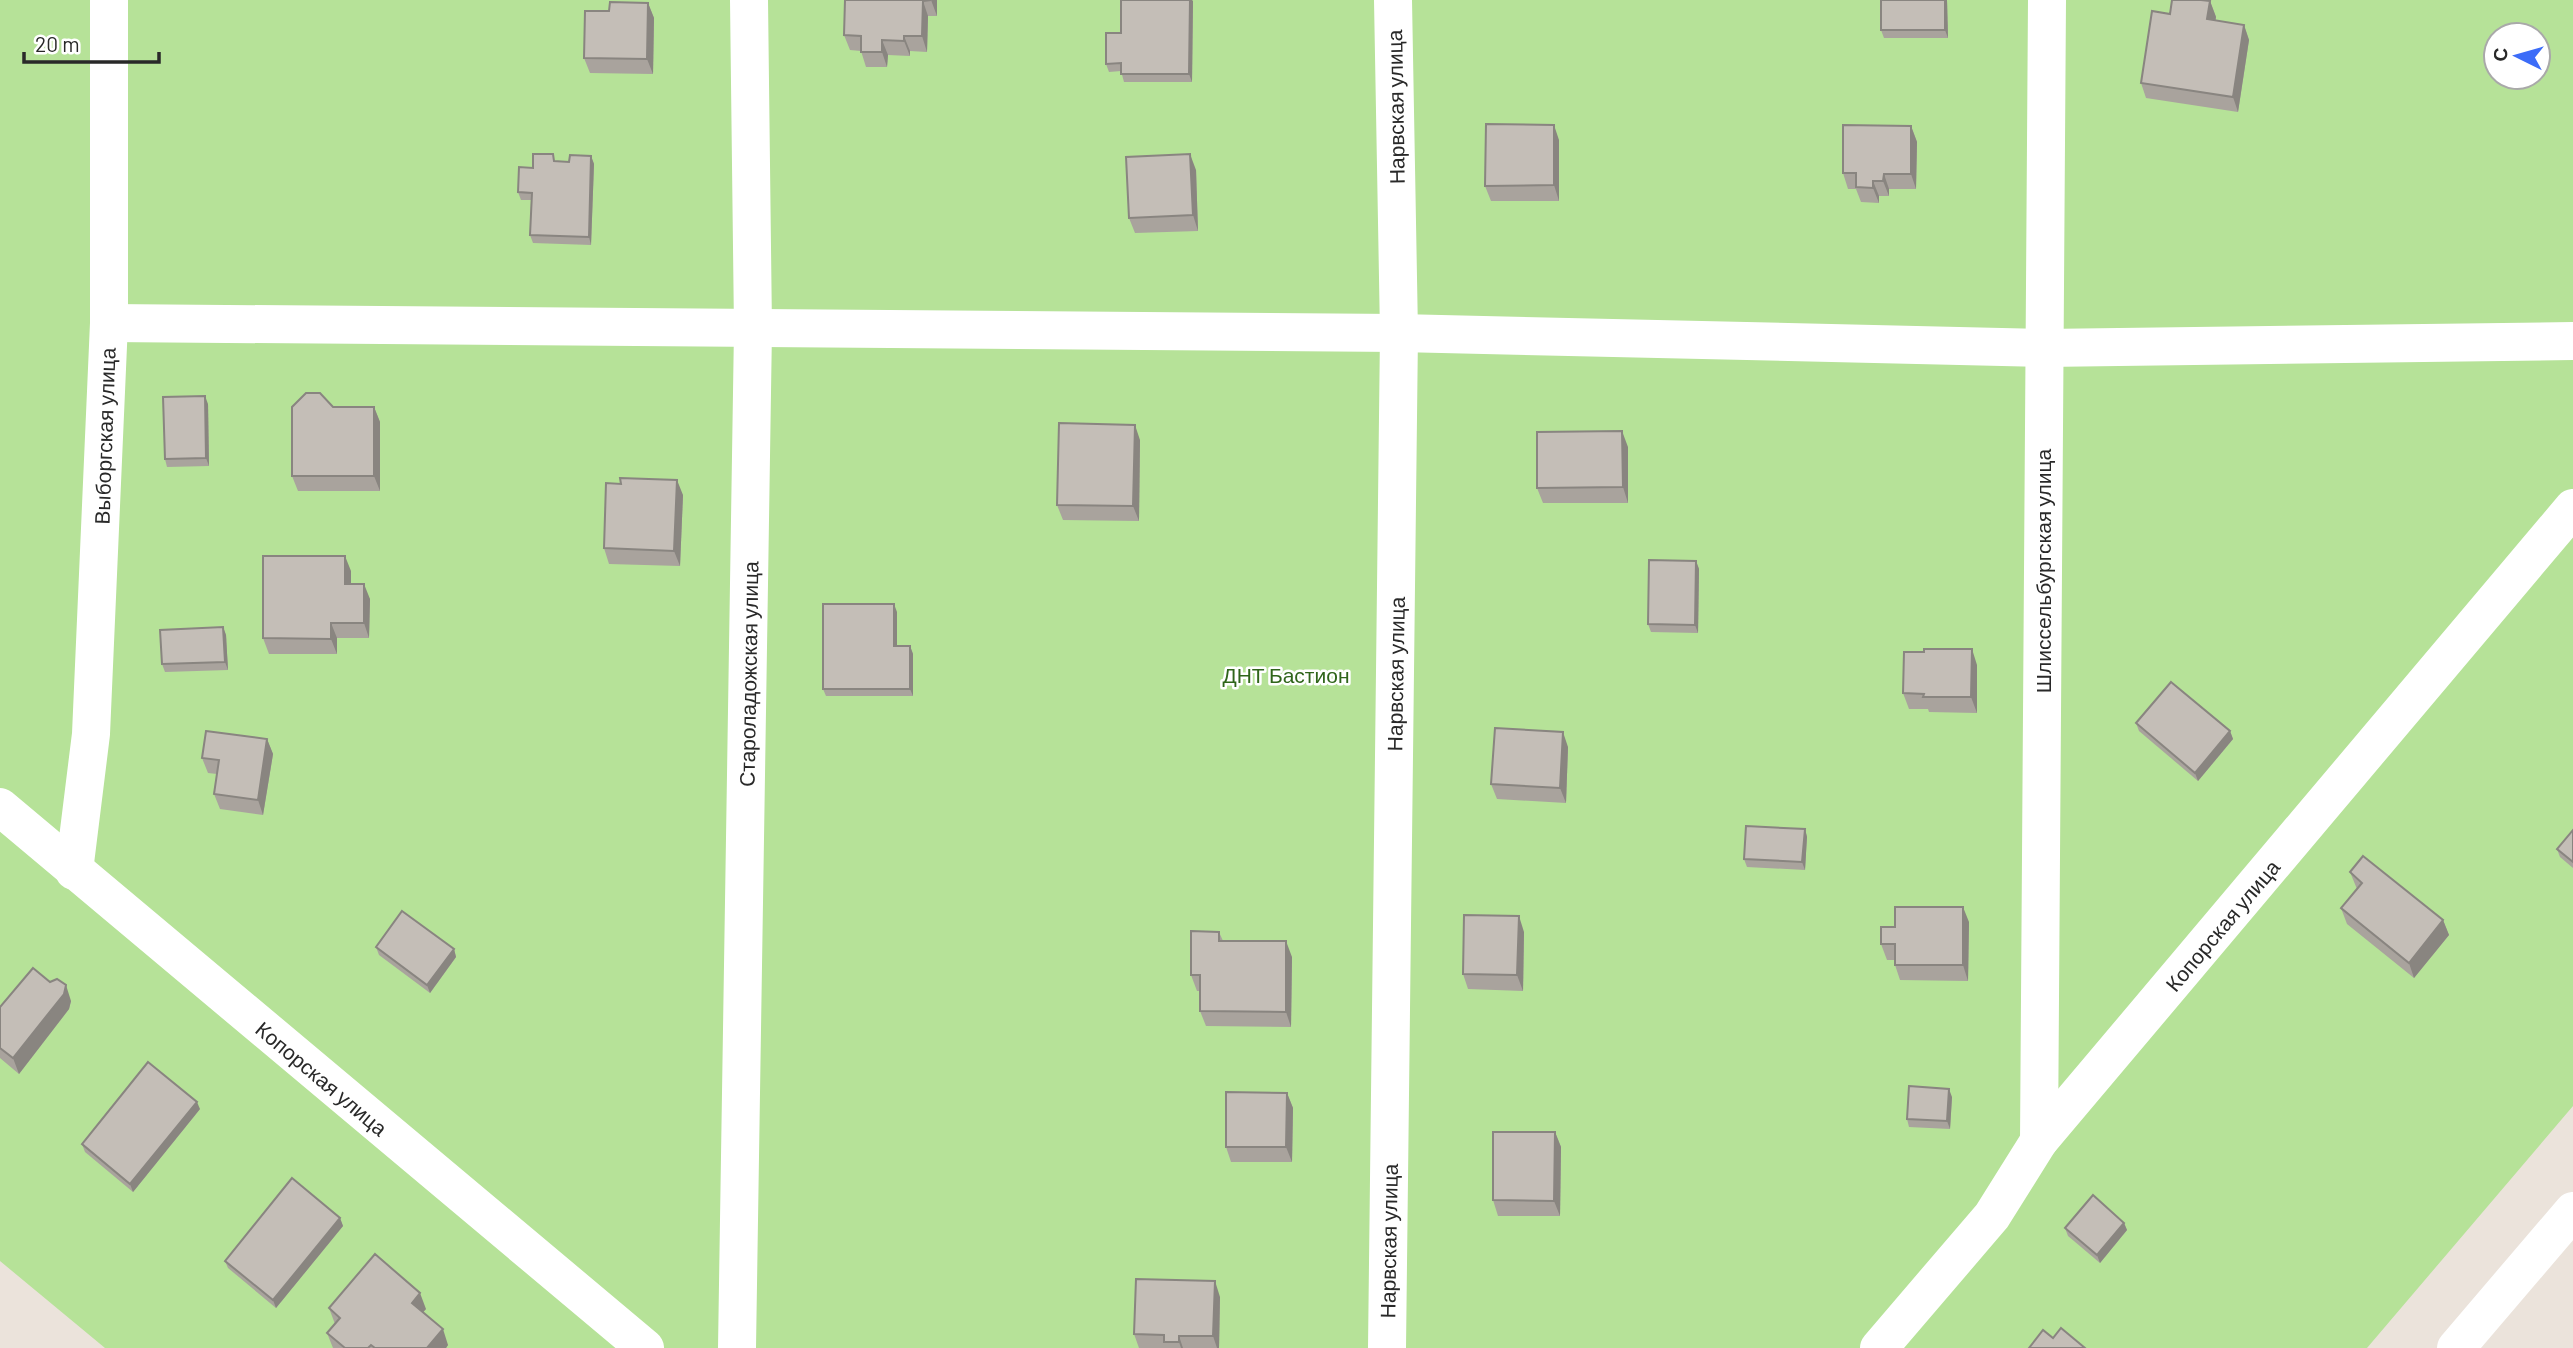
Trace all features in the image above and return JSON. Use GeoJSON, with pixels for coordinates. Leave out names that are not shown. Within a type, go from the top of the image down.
{"type":"FeatureCollection","features":[{"type":"Feature","properties":{"kind":"street","name":"Выборгская улица"},"geometry":{"type":"LineString","coordinates":[[74,871],[91,734],[109,323],[109,0]]}},
{"type":"Feature","properties":{"kind":"street","name":"Староладожская улица"},"geometry":{"type":"LineString","coordinates":[[737,1348],[753,330],[749,0]]}},
{"type":"Feature","properties":{"kind":"street","name":"Нарвская улица"},"geometry":{"type":"LineString","coordinates":[[1387,1348],[1399,333],[1393,0]]}},
{"type":"Feature","properties":{"kind":"street","name":"Шлиссельбургская улица"},"geometry":{"type":"LineString","coordinates":[[2039,1141],[2047,0]]}},
{"type":"Feature","properties":{"kind":"street"},"geometry":{"type":"LineString","coordinates":[[109,323],[1399,333],[2043,348],[2573,341]]}},
{"type":"Feature","properties":{"kind":"street","name":"Копорская улица"},"geometry":{"type":"LineString","coordinates":[[1879,1348],[1992,1216],[2039,1141],[2573,508]]}},
{"type":"Feature","properties":{"kind":"street","name":"Копорская улица"},"geometry":{"type":"LineString","coordinates":[[0,807],[645,1348]]}},
{"type":"Feature","properties":{"kind":"street"},"geometry":{"type":"LineString","coordinates":[[2456,1348],[2573,1211]]}},
{"type":"Feature","properties":{"kind":"green space","name":"ДНТ Бастион"},"geometry":{"type":"Polygon","coordinates":[[[0,0],[2573,0],[2573,1106],[2367,1348],[105,1348],[0,1261],[0,0]]]}},
{"type":"Feature","properties":{"kind":"building"},"geometry":{"type":"Polygon","coordinates":[[[845,0],[931,0],[923,1],[922,36],[904,36],[904,41],[882,40],[882,52],[861,52],[861,36],[844,35],[845,0]]]}},
{"type":"Feature","properties":{"kind":"building"},"geometry":{"type":"Polygon","coordinates":[[[1121,0],[1190,0],[1189,74],[1121,74],[1121,63],[1106,64],[1106,33],[1121,33],[1121,0]]]}},
{"type":"Feature","properties":{"kind":"building"},"geometry":{"type":"Polygon","coordinates":[[[1881,0],[1945,0],[1945,30],[1881,30],[1881,0]]]}},
{"type":"Feature","properties":{"kind":"building"},"geometry":{"type":"Polygon","coordinates":[[[2172,0],[2210,1],[2207,19],[2244,25],[2233,97],[2141,83],[2152,11],[2170,14],[2172,0]]]}},
{"type":"Feature","properties":{"kind":"building"},"geometry":{"type":"Polygon","coordinates":[[[610,2],[648,3],[647,59],[584,58],[585,11],[609,11],[610,2]]]}},
{"type":"Feature","properties":{"kind":"building"},"geometry":{"type":"Polygon","coordinates":[[[1486,124],[1554,125],[1554,185],[1485,186],[1486,124]]]}},
{"type":"Feature","properties":{"kind":"building"},"geometry":{"type":"Polygon","coordinates":[[[1843,125],[1911,126],[1911,174],[1884,174],[1883,181],[1873,181],[1873,188],[1856,187],[1856,173],[1843,173],[1843,125]]]}},
{"type":"Feature","properties":{"kind":"building"},"geometry":{"type":"Polygon","coordinates":[[[533,154],[553,154],[554,161],[569,162],[570,155],[591,156],[589,237],[530,235],[532,193],[518,192],[519,167],[533,168],[533,154]]]}},
{"type":"Feature","properties":{"kind":"building"},"geometry":{"type":"Polygon","coordinates":[[[1190,154],[1193,215],[1129,218],[1126,157],[1190,154]]]}},
{"type":"Feature","properties":{"kind":"building"},"geometry":{"type":"Polygon","coordinates":[[[306,393],[320,393],[333,407],[374,407],[374,476],[292,476],[292,407],[306,393]]]}},
{"type":"Feature","properties":{"kind":"building"},"geometry":{"type":"Polygon","coordinates":[[[205,396],[206,458],[165,459],[163,397],[205,396]]]}},
{"type":"Feature","properties":{"kind":"building"},"geometry":{"type":"Polygon","coordinates":[[[1059,423],[1135,425],[1133,506],[1057,505],[1059,423]]]}},
{"type":"Feature","properties":{"kind":"building"},"geometry":{"type":"Polygon","coordinates":[[[1622,431],[1623,487],[1537,488],[1537,432],[1622,431]]]}},
{"type":"Feature","properties":{"kind":"building"},"geometry":{"type":"Polygon","coordinates":[[[620,478],[677,480],[674,551],[604,548],[606,483],[621,484],[620,478]]]}},
{"type":"Feature","properties":{"kind":"building"},"geometry":{"type":"Polygon","coordinates":[[[263,556],[345,556],[345,584],[364,584],[364,623],[331,623],[331,639],[263,638],[263,556]]]}},
{"type":"Feature","properties":{"kind":"building"},"geometry":{"type":"Polygon","coordinates":[[[1649,560],[1696,561],[1695,625],[1648,624],[1649,560]]]}},
{"type":"Feature","properties":{"kind":"building"},"geometry":{"type":"Polygon","coordinates":[[[823,604],[894,604],[894,646],[910,646],[910,689],[823,689],[823,604]]]}},
{"type":"Feature","properties":{"kind":"building"},"geometry":{"type":"Polygon","coordinates":[[[223,627],[225,662],[162,664],[160,630],[223,627]]]}},
{"type":"Feature","properties":{"kind":"building"},"geometry":{"type":"Polygon","coordinates":[[[1924,649],[1972,649],[1971,697],[1923,697],[1924,694],[1903,693],[1904,652],[1924,652],[1924,649]]]}},
{"type":"Feature","properties":{"kind":"building"},"geometry":{"type":"Polygon","coordinates":[[[2171,682],[2230,731],[2195,773],[2136,723],[2171,682]]]}},
{"type":"Feature","properties":{"kind":"building"},"geometry":{"type":"Polygon","coordinates":[[[1495,728],[1563,732],[1560,788],[1491,784],[1495,728]]]}},
{"type":"Feature","properties":{"kind":"building"},"geometry":{"type":"Polygon","coordinates":[[[206,731],[267,739],[258,800],[214,794],[219,760],[202,758],[206,731]]]}},
{"type":"Feature","properties":{"kind":"building"},"geometry":{"type":"Polygon","coordinates":[[[1746,826],[1805,829],[1802,862],[1744,859],[1746,826]]]}},
{"type":"Feature","properties":{"kind":"building"},"geometry":{"type":"Polygon","coordinates":[[[2573,830],[2573,862],[2557,849],[2573,830]]]}},
{"type":"Feature","properties":{"kind":"building"},"geometry":{"type":"Polygon","coordinates":[[[2363,856],[2443,920],[2409,963],[2341,908],[2362,883],[2350,872],[2363,856]]]}},
{"type":"Feature","properties":{"kind":"building"},"geometry":{"type":"Polygon","coordinates":[[[1895,907],[1963,907],[1963,965],[1895,965],[1895,944],[1881,944],[1881,927],[1895,927],[1895,907]]]}},
{"type":"Feature","properties":{"kind":"building"},"geometry":{"type":"Polygon","coordinates":[[[402,911],[454,949],[427,985],[376,947],[402,911]]]}},
{"type":"Feature","properties":{"kind":"building"},"geometry":{"type":"Polygon","coordinates":[[[1464,915],[1519,916],[1517,975],[1463,974],[1464,915]]]}},
{"type":"Feature","properties":{"kind":"building"},"geometry":{"type":"Polygon","coordinates":[[[1191,931],[1219,932],[1219,941],[1286,941],[1286,1012],[1200,1011],[1200,975],[1191,975],[1191,931]]]}},
{"type":"Feature","properties":{"kind":"building"},"geometry":{"type":"Polygon","coordinates":[[[33,968],[50,982],[57,979],[66,985],[64,994],[13,1058],[0,1048],[0,1007],[33,968]]]}},
{"type":"Feature","properties":{"kind":"building"},"geometry":{"type":"Polygon","coordinates":[[[148,1062],[197,1102],[130,1184],[82,1144],[148,1062]]]}},
{"type":"Feature","properties":{"kind":"building"},"geometry":{"type":"Polygon","coordinates":[[[1909,1086],[1949,1089],[1947,1121],[1907,1119],[1909,1086]]]}},
{"type":"Feature","properties":{"kind":"building"},"geometry":{"type":"Polygon","coordinates":[[[1226,1092],[1287,1093],[1286,1147],[1226,1147],[1226,1092]]]}},
{"type":"Feature","properties":{"kind":"building"},"geometry":{"type":"Polygon","coordinates":[[[1493,1132],[1555,1132],[1554,1201],[1493,1200],[1493,1132]]]}},
{"type":"Feature","properties":{"kind":"building"},"geometry":{"type":"Polygon","coordinates":[[[292,1178],[340,1218],[273,1300],[225,1261],[292,1178]]]}},
{"type":"Feature","properties":{"kind":"building"},"geometry":{"type":"Polygon","coordinates":[[[2093,1195],[2124,1223],[2097,1255],[2065,1228],[2093,1195]]]}},
{"type":"Feature","properties":{"kind":"building"},"geometry":{"type":"Polygon","coordinates":[[[375,1254],[420,1293],[412,1303],[443,1329],[427,1348],[375,1348],[371,1345],[368,1348],[345,1348],[327,1333],[340,1318],[329,1308],[375,1254]]]}},
{"type":"Feature","properties":{"kind":"building"},"geometry":{"type":"Polygon","coordinates":[[[1136,1279],[1215,1281],[1213,1336],[1179,1336],[1179,1342],[1164,1342],[1164,1335],[1134,1334],[1136,1279]]]}},
{"type":"Feature","properties":{"kind":"building"},"geometry":{"type":"Polygon","coordinates":[[[2061,1328],[2085,1348],[2029,1348],[2043,1330],[2053,1338],[2061,1328]]]}}]}
